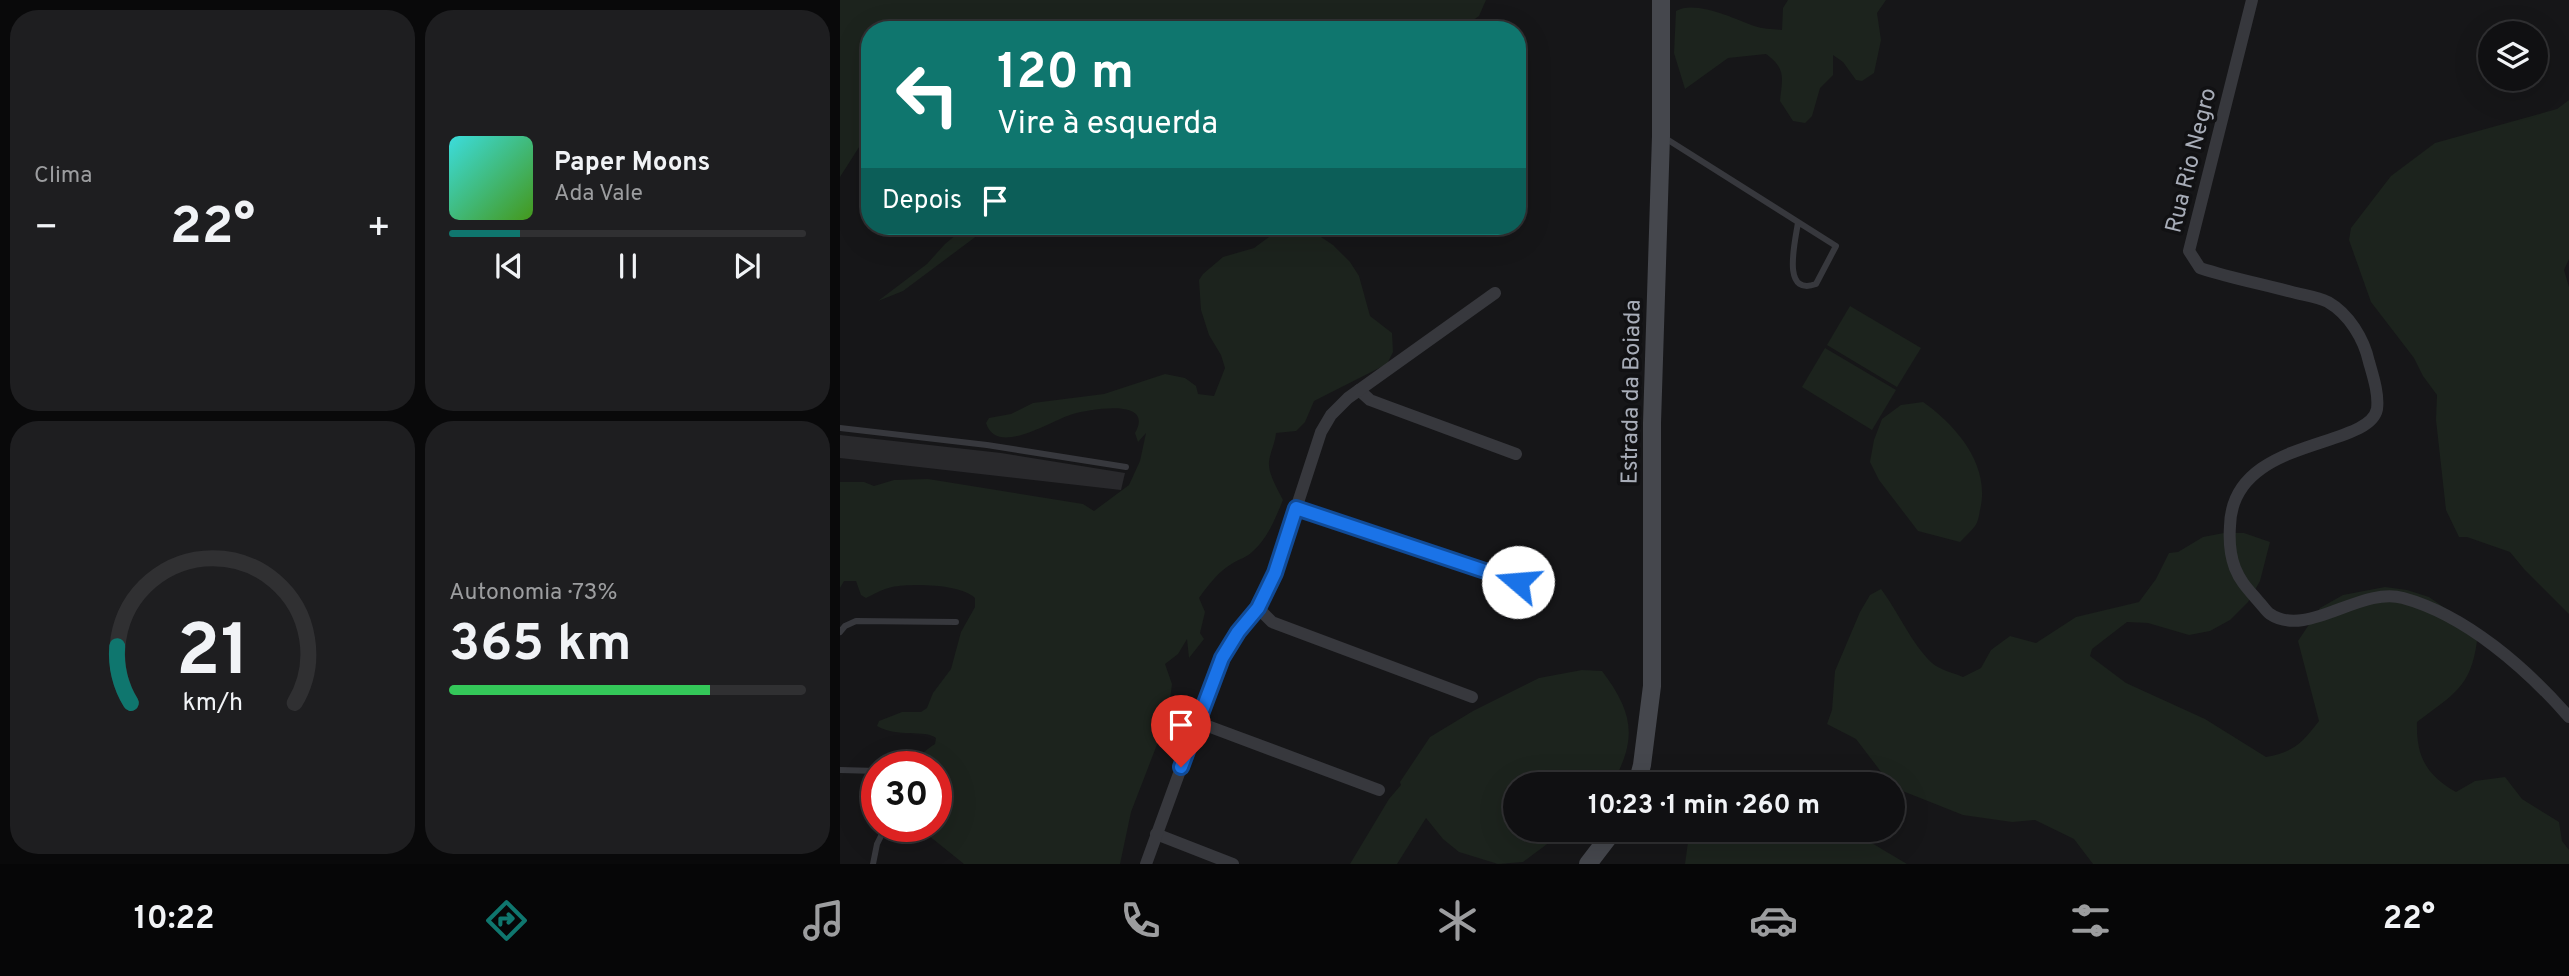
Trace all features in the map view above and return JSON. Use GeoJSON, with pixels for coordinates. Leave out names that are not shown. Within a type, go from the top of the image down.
{"type":"FeatureCollection","features":[{"type":"Feature","properties":{"kind":"main road","name":"Estrada da Boiada"},"geometry":{"type":"LineString","coordinates":[[1640,772],[1652,686],[1653,410],[1661,136],[1661,0]]}},
{"type":"Feature","properties":{"kind":"main road"},"geometry":{"type":"LineString","coordinates":[[1588,864],[1605,842]]}},
{"type":"Feature","properties":{"kind":"street","name":"Rua Rio Negro"},"geometry":{"type":"LineString","coordinates":[[2252,0],[2189,251],[2200,268],[2328,302],[2354,327],[2365,346],[2377,408],[2369,422],[2353,432],[2304,446],[2255,473],[2238,494],[2230,515],[2229,538],[2234,565],[2243,585],[2269,613],[2288,622],[2304,620],[2375,598],[2401,597],[2417,603],[2449,618],[2513,661],[2569,717]]}},
{"type":"Feature","properties":{"kind":"street"},"geometry":{"type":"LineString","coordinates":[[1146,864],[1222,658],[1238,632],[1258,608],[1275,573],[1325,423],[1339,406],[1359,390],[1494,293]]}},
{"type":"Feature","properties":{"kind":"street"},"geometry":{"type":"LineString","coordinates":[[1359,390],[1370,400],[1386,407],[1516,454]]}},
{"type":"Feature","properties":{"kind":"street"},"geometry":{"type":"LineString","coordinates":[[1296,508],[1518,582]]}},
{"type":"Feature","properties":{"kind":"street"},"geometry":{"type":"LineString","coordinates":[[1258,608],[1272,622],[1472,697]]}},
{"type":"Feature","properties":{"kind":"street"},"geometry":{"type":"LineString","coordinates":[[1197,722],[1379,790]]}},
{"type":"Feature","properties":{"kind":"street"},"geometry":{"type":"LineString","coordinates":[[1156,834],[1233,864]]}},
{"type":"Feature","properties":{"kind":"lane"},"geometry":{"type":"LineString","coordinates":[[1661,136],[1798,222],[1836,246],[1816,284],[1810,286],[1803,286],[1792,274],[1798,222]]}},
{"type":"Feature","properties":{"kind":"lane"},"geometry":{"type":"LineString","coordinates":[[840,428],[987,445],[1126,467]]}},
{"type":"Feature","properties":{"kind":"lane"},"geometry":{"type":"LineString","coordinates":[[840,632],[845,626],[856,621],[956,622]]}},
{"type":"Feature","properties":{"kind":"lane"},"geometry":{"type":"LineString","coordinates":[[840,770],[861,771]]}},
{"type":"Feature","properties":{"kind":"lane"},"geometry":{"type":"LineString","coordinates":[[873,864],[878,842]]}},
{"type":"Feature","properties":{"kind":"shaded area"},"geometry":{"type":"Polygon","coordinates":[[[840,0],[1486,0],[1479,16],[1472,21],[861,21],[861,144],[840,177],[840,0]]]}},
{"type":"Feature","properties":{"kind":"shaded area"},"geometry":{"type":"Polygon","coordinates":[[[1788,0],[1886,0],[1877,13],[1881,40],[1874,73],[1862,81],[1856,80],[1843,62],[1833,55],[1833,75],[1820,88],[1812,116],[1805,123],[1793,121],[1780,101],[1782,75],[1773,59],[1766,54],[1728,58],[1685,89],[1674,53],[1676,11],[1684,8],[1703,9],[1757,27],[1782,30],[1783,8],[1788,0]]]}},
{"type":"Feature","properties":{"kind":"shaded area"},"geometry":{"type":"Polygon","coordinates":[[[2569,100],[2569,259],[2564,270],[2569,287],[2569,614],[2510,552],[2467,537],[2459,537],[2446,510],[2436,420],[2437,395],[2414,358],[2371,302],[2349,240],[2351,228],[2391,176],[2435,143],[2557,109],[2569,100]]]}},
{"type":"Feature","properties":{"kind":"shaded area"},"geometry":{"type":"Polygon","coordinates":[[[956,235],[978,235],[903,291],[878,301],[927,264],[956,235]]]}},
{"type":"Feature","properties":{"kind":"shaded area"},"geometry":{"type":"Polygon","coordinates":[[[1272,235],[1318,235],[1350,262],[1359,276],[1370,316],[1392,333],[1393,352],[1387,364],[1314,401],[1305,422],[1296,431],[1276,433],[1269,467],[1283,500],[1258,547],[1223,570],[1199,598],[1205,612],[1200,633],[1204,639],[1189,658],[1187,639],[1178,654],[1165,664],[1172,684],[1168,716],[1131,812],[1120,864],[964,864],[937,842],[952,842],[952,751],[926,751],[935,744],[936,738],[931,735],[893,732],[877,726],[879,721],[902,712],[921,712],[927,708],[933,693],[951,669],[961,632],[975,607],[975,598],[959,590],[936,586],[892,587],[866,598],[861,595],[856,581],[844,581],[840,588],[840,482],[864,482],[874,486],[894,480],[928,479],[1083,504],[1094,511],[1129,485],[1140,461],[1146,433],[1138,442],[1135,433],[1139,422],[1136,415],[1129,410],[1118,408],[1082,412],[1013,437],[1001,437],[992,433],[986,423],[989,418],[1011,414],[1033,403],[1104,394],[1165,374],[1185,378],[1196,386],[1198,394],[1214,396],[1225,368],[1209,335],[1201,310],[1199,280],[1223,257],[1254,248],[1272,235]]]}},
{"type":"Feature","properties":{"kind":"shaded area"},"geometry":{"type":"Polygon","coordinates":[[[1850,306],[1921,348],[1897,387],[1827,345],[1850,306]]]}},
{"type":"Feature","properties":{"kind":"shaded area"},"geometry":{"type":"Polygon","coordinates":[[[1825,348],[1896,390],[1872,430],[1802,387],[1825,348]]]}},
{"type":"Feature","properties":{"kind":"shaded area"},"geometry":{"type":"Polygon","coordinates":[[[1923,402],[1959,435],[1976,463],[1981,478],[1982,494],[1978,521],[1960,542],[1918,531],[1879,480],[1870,462],[1882,419],[1901,405],[1923,402]]]}},
{"type":"Feature","properties":{"kind":"shaded area"},"geometry":{"type":"Polygon","coordinates":[[[2244,533],[2270,542],[2260,581],[2248,602],[2230,620],[2210,631],[2189,635],[2148,623],[2127,622],[2092,649],[2090,656],[2126,683],[2205,719],[2266,757],[2297,745],[2319,721],[2298,641],[2320,608],[2343,595],[2385,587],[2429,597],[2462,620],[2477,641],[2465,680],[2450,697],[2417,722],[2418,745],[2425,763],[2437,779],[2456,792],[2475,781],[2505,777],[2522,799],[2559,822],[2562,841],[2569,850],[2569,864],[2093,864],[2074,839],[2035,820],[2012,822],[1963,815],[1905,792],[1905,772],[1881,772],[1856,739],[1827,724],[1832,710],[1835,671],[1860,612],[1870,595],[1881,589],[1911,637],[1932,663],[1963,677],[1981,668],[1991,650],[2010,636],[2036,643],[2076,617],[2139,602],[2156,579],[2169,553],[2178,552],[2203,537],[2244,533]]]}},
{"type":"Feature","properties":{"kind":"shaded area"},"geometry":{"type":"Polygon","coordinates":[[[1582,670],[1602,671],[1620,699],[1628,726],[1626,753],[1618,772],[1503,772],[1503,842],[1550,842],[1523,862],[1498,864],[1459,852],[1443,839],[1426,818],[1397,864],[1350,864],[1430,737],[1473,711],[1539,678],[1582,670]]]}},
{"type":"Feature","properties":{"kind":"shaded area"},"geometry":{"type":"Polygon","coordinates":[[[1688,842],[1870,842],[1907,864],[1685,864],[1688,842]]]}},
{"type":"Feature","properties":{"kind":"building"},"geometry":{"type":"Polygon","coordinates":[[[840,435],[1001,453],[1125,473],[1121,490],[840,458],[840,435]]]}},
{"type":"Feature","properties":{"kind":"route"},"geometry":{"type":"LineString","coordinates":[[1181,767],[1222,658],[1238,632],[1258,608],[1275,573],[1296,508],[1518,582]]}}]}
